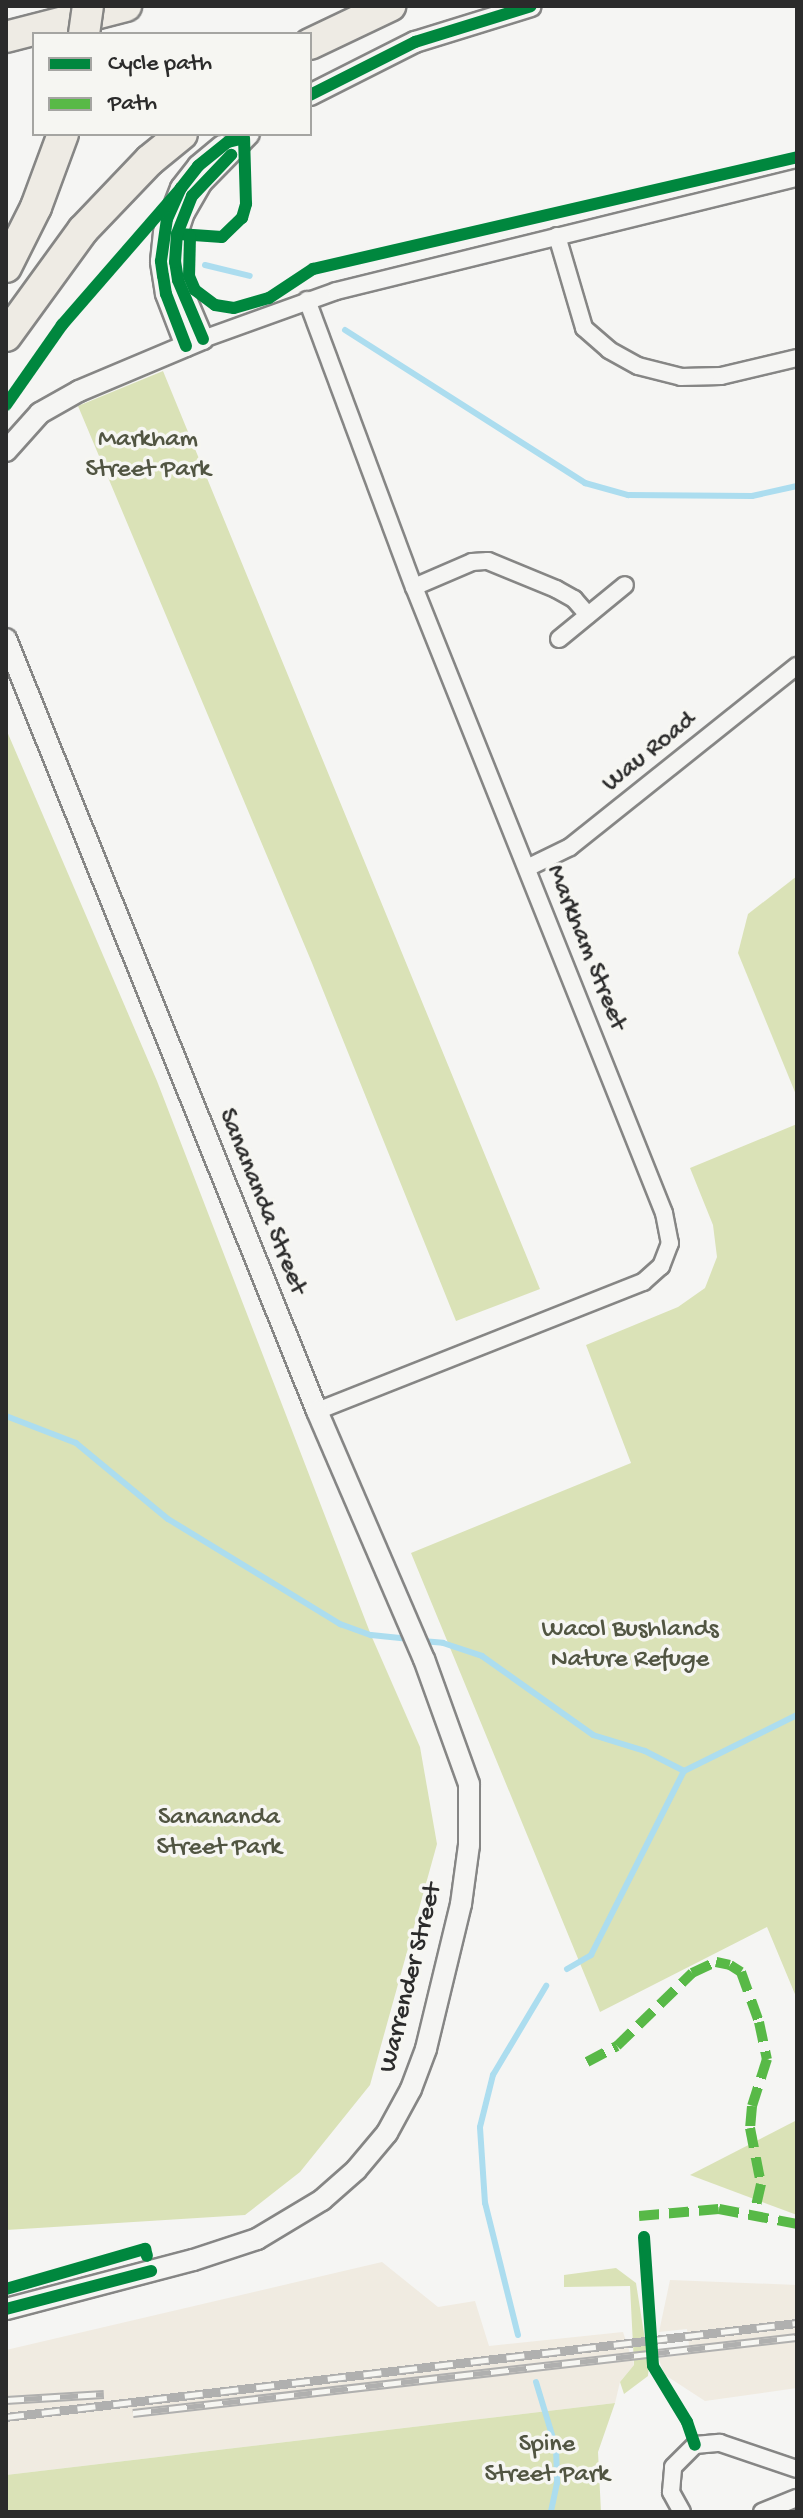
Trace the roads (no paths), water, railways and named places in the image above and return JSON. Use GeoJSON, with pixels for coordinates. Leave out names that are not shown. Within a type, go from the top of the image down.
{"type":"FeatureCollection","features":[{"type":"Feature","properties":{"kind":"highway"},"geometry":{"type":"LineString","coordinates":[[84,32],[88,6]]}},
{"type":"Feature","properties":{"kind":"highway"},"geometry":{"type":"LineString","coordinates":[[6,37],[126,6]]}},
{"type":"Feature","properties":{"kind":"highway"},"geometry":{"type":"LineString","coordinates":[[312,43],[390,6]]}},
{"type":"Feature","properties":{"kind":"highway"},"geometry":{"type":"LineString","coordinates":[[6,267],[36,207],[62,136]]}},
{"type":"Feature","properties":{"kind":"highway"},"geometry":{"type":"LineString","coordinates":[[6,336],[83,230],[150,160],[180,136]]}},
{"type":"Feature","properties":{"kind":"street"},"geometry":{"type":"LineString","coordinates":[[312,94],[415,42],[531,6]]}},
{"type":"Feature","properties":{"kind":"street"},"geometry":{"type":"LineString","coordinates":[[194,342],[166,294],[161,261],[167,219],[181,188],[198,166],[228,142],[246,136]]}},
{"type":"Feature","properties":{"kind":"street"},"geometry":{"type":"LineString","coordinates":[[6,451],[40,413],[79,391],[194,342],[307,300],[797,178]]}},
{"type":"Feature","properties":{"kind":"street"},"geometry":{"type":"LineString","coordinates":[[557,236],[584,328],[609,350],[638,366],[681,377],[721,376],[797,358]]}},
{"type":"Feature","properties":{"kind":"street","name":"Markham Street"},"geometry":{"type":"LineString","coordinates":[[307,300],[414,587],[664,1213],[670,1243],[661,1266],[643,1282],[317,1411]]}},
{"type":"Feature","properties":{"kind":"street"},"geometry":{"type":"LineString","coordinates":[[414,587],[481,560],[499,564],[556,589],[574,599],[588,615]]}},
{"type":"Feature","properties":{"kind":"street"},"geometry":{"type":"LineString","coordinates":[[559,639],[625,585]]}},
{"type":"Feature","properties":{"kind":"street","name":"Sanananda Street"},"geometry":{"type":"LineString","coordinates":[[6,639],[317,1411],[424,1659],[469,1784]]}},
{"type":"Feature","properties":{"kind":"street","name":"Wau Road"},"geometry":{"type":"LineString","coordinates":[[527,868],[570,847],[797,666]]}},
{"type":"Feature","properties":{"kind":"street","name":"Warrender Street"},"geometry":{"type":"LineString","coordinates":[[6,2309],[193,2260],[257,2239],[322,2200],[356,2170],[387,2133],[411,2089],[426,2049],[461,1904],[469,1845],[469,1784]]}},
{"type":"Feature","properties":{"kind":"street"},"geometry":{"type":"LineString","coordinates":[[682,2512],[671,2492],[673,2467],[695,2445],[720,2443],[797,2469]]}},
{"type":"Feature","properties":{"kind":"street"},"geometry":{"type":"LineString","coordinates":[[762,2512],[797,2498]]}},
{"type":"Feature","properties":{"kind":"waterway"},"geometry":{"type":"LineString","coordinates":[[205,265],[250,276]]}},
{"type":"Feature","properties":{"kind":"waterway"},"geometry":{"type":"LineString","coordinates":[[345,330],[585,483],[628,495],[752,496],[797,486]]}},
{"type":"Feature","properties":{"kind":"waterway"},"geometry":{"type":"LineString","coordinates":[[6,1416],[76,1443],[168,1519],[340,1624],[371,1635],[410,1639]]}},
{"type":"Feature","properties":{"kind":"waterway"},"geometry":{"type":"LineString","coordinates":[[422,1641],[443,1643],[482,1656],[593,1735],[645,1751],[684,1771]]}},
{"type":"Feature","properties":{"kind":"waterway"},"geometry":{"type":"LineString","coordinates":[[567,1969],[591,1955],[684,1771],[797,1715]]}},
{"type":"Feature","properties":{"kind":"waterway"},"geometry":{"type":"LineString","coordinates":[[518,2335],[485,2203],[480,2127],[493,2075],[546,1986]]}},
{"type":"Feature","properties":{"kind":"waterway"},"geometry":{"type":"LineString","coordinates":[[536,2382],[556,2448],[557,2483],[551,2512]]}},
{"type":"Feature","properties":{"kind":"railway"},"geometry":{"type":"LineString","coordinates":[[6,2417],[797,2323]]}},
{"type":"Feature","properties":{"kind":"railway"},"geometry":{"type":"LineString","coordinates":[[133,2413],[797,2337]]}},
{"type":"Feature","properties":{"kind":"railway"},"geometry":{"type":"LineString","coordinates":[[6,2400],[104,2394]]}},
{"type":"Feature","properties":{"kind":"park label","name":"Markham Street Park"},"geometry":{"type":"Point","coordinates":[148,456]}},
{"type":"Feature","properties":{"kind":"park label","name":"Wacol Bushlands Nature Refuge"},"geometry":{"type":"Point","coordinates":[630,1646]}},
{"type":"Feature","properties":{"kind":"park label","name":"Sanananda Street Park"},"geometry":{"type":"Point","coordinates":[219,1834]}},
{"type":"Feature","properties":{"kind":"park label","name":"Spine Street Park"},"geometry":{"type":"Point","coordinates":[547,2461]}}]}
